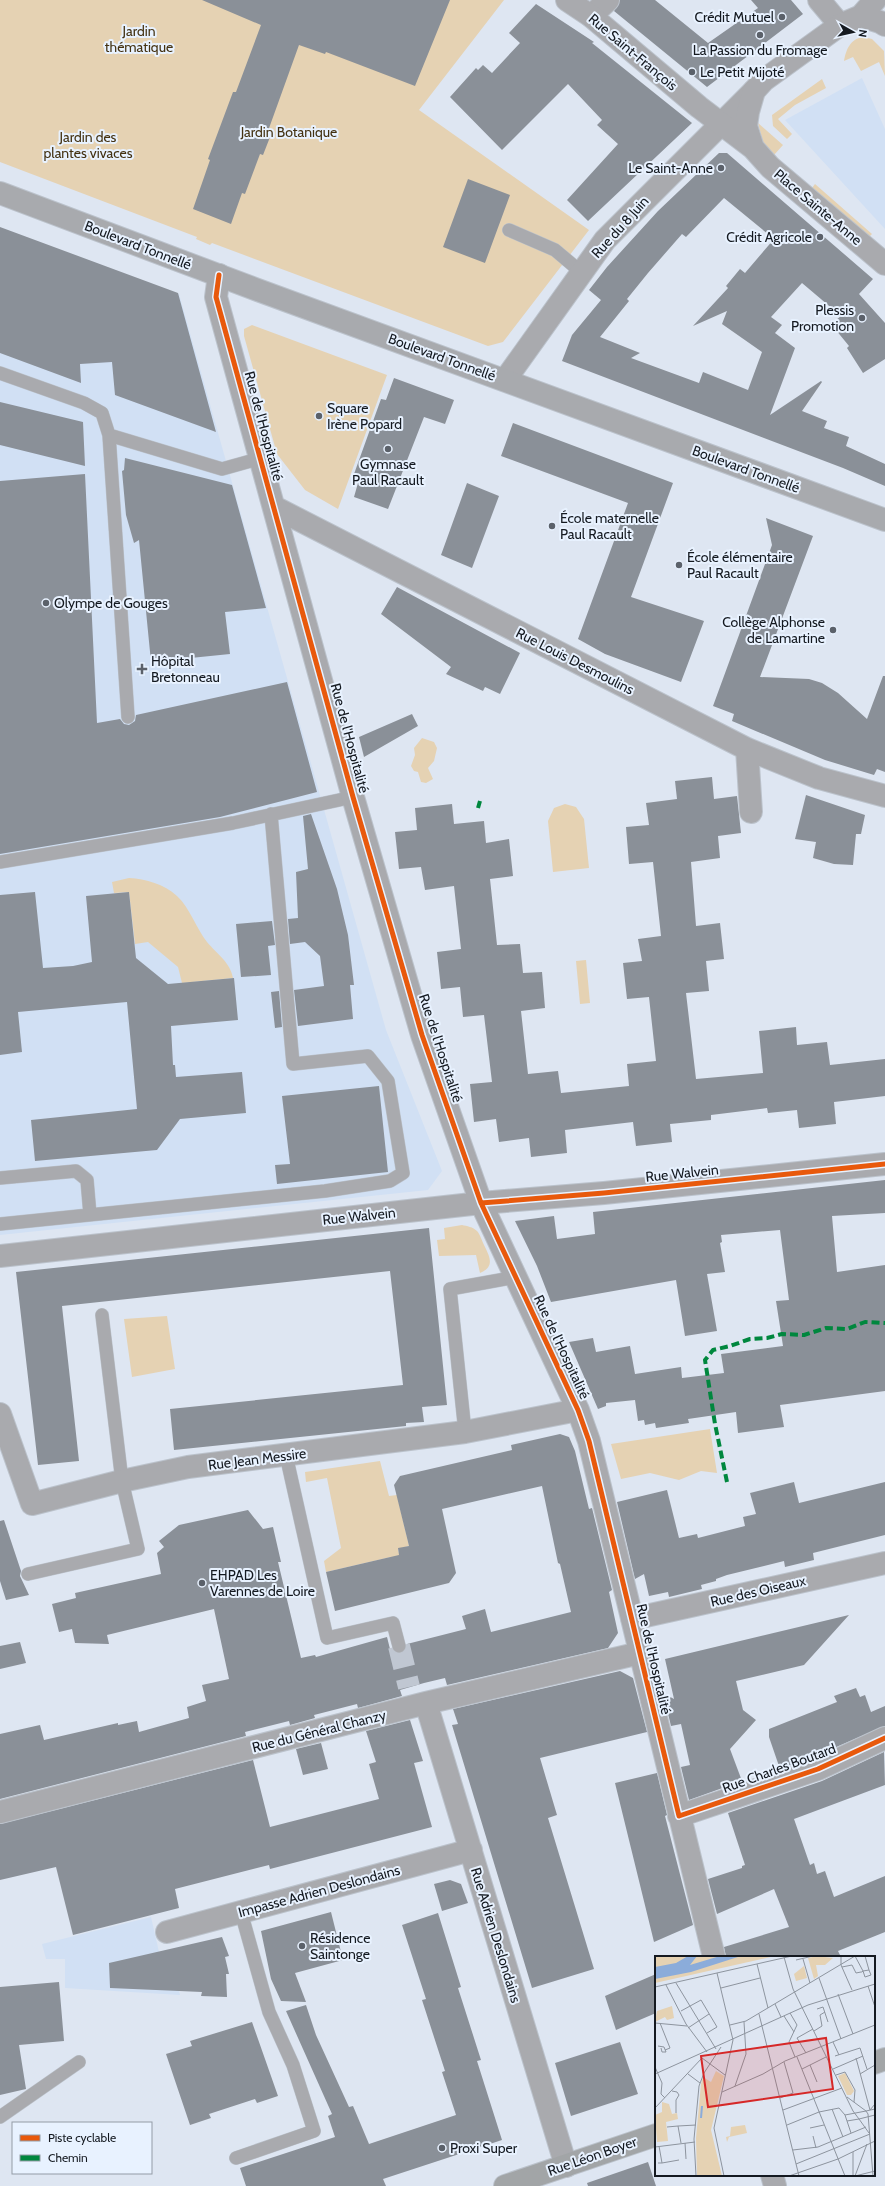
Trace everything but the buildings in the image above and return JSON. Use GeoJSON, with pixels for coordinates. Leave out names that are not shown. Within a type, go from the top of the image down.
{"type":"FeatureCollection","features":[{"type":"Feature","properties":{"kind":"main road","name":"Boulevard Tonnellé"},"geometry":{"type":"LineString","coordinates":[[0,193],[885,520]]}},
{"type":"Feature","properties":{"kind":"main road"},"geometry":{"type":"LineString","coordinates":[[875,2063],[885,2059]]}},
{"type":"Feature","properties":{"kind":"main road","name":"Rue Léon Boyer"},"geometry":{"type":"LineString","coordinates":[[506,2186],[655,2135]]}},
{"type":"Feature","properties":{"kind":"street","name":"Rue Saint-François"},"geometry":{"type":"LineString","coordinates":[[567,0],[591,16],[699,106]]}},
{"type":"Feature","properties":{"kind":"street"},"geometry":{"type":"LineString","coordinates":[[591,16],[608,0]]}},
{"type":"Feature","properties":{"kind":"street"},"geometry":{"type":"LineString","coordinates":[[819,0],[840,25]]}},
{"type":"Feature","properties":{"kind":"street","name":"Place Sainte-Anne"},"geometry":{"type":"LineString","coordinates":[[753,148],[746,126],[754,91],[764,80],[840,25],[861,16],[875,0]]}},
{"type":"Feature","properties":{"kind":"street"},"geometry":{"type":"LineString","coordinates":[[861,16],[885,25]]}},
{"type":"Feature","properties":{"kind":"street","name":"Rue du 8 Juin"},"geometry":{"type":"LineString","coordinates":[[505,380],[605,240],[754,91]]}},
{"type":"Feature","properties":{"kind":"street","name":"Place Sainte-Anne"},"geometry":{"type":"LineString","coordinates":[[699,106],[753,148],[770,167],[885,264]]}},
{"type":"Feature","properties":{"kind":"street","name":"Rue de l'Hospitalité"},"geometry":{"type":"LineString","coordinates":[[219,275],[216,297],[353,797],[422,1035],[481,1203],[578,1410],[589,1440],[714,1956]]}},
{"type":"Feature","properties":{"kind":"street","name":"Rue Louis Desmoulins"},"geometry":{"type":"LineString","coordinates":[[274,507],[747,749],[819,778],[885,796]]}},
{"type":"Feature","properties":{"kind":"street"},"geometry":{"type":"LineString","coordinates":[[747,749],[750,812]]}},
{"type":"Feature","properties":{"kind":"street","name":"Rue Walvein"},"geometry":{"type":"LineString","coordinates":[[0,1256],[481,1203],[604,1193],[885,1164]]}},
{"type":"Feature","properties":{"kind":"street","name":"Rue Jean Messire"},"geometry":{"type":"LineString","coordinates":[[0,1414],[32,1504],[122,1481],[188,1467],[465,1432],[578,1410]]}},
{"type":"Feature","properties":{"kind":"street","name":"Rue des Oiseaux"},"geometry":{"type":"LineString","coordinates":[[632,1619],[885,1563]]}},
{"type":"Feature","properties":{"kind":"street","name":"Rue du Général Chanzy"},"geometry":{"type":"LineString","coordinates":[[0,1812],[426,1704],[640,1653]]}},
{"type":"Feature","properties":{"kind":"street","name":"Rue Adrien Deslondains"},"geometry":{"type":"LineString","coordinates":[[426,1704],[566,2166]]}},
{"type":"Feature","properties":{"kind":"street","name":"Rue Charles Boutard"},"geometry":{"type":"LineString","coordinates":[[679,1816],[818,1769],[885,1738]]}},
{"type":"Feature","properties":{"kind":"street","name":"Impasse Adrien Deslondains"},"geometry":{"type":"LineString","coordinates":[[167,1932],[471,1850]]}},
{"type":"Feature","properties":{"kind":"street"},"geometry":{"type":"LineString","coordinates":[[772,2176],[775,2186]]}},
{"type":"Feature","properties":{"kind":"lane"},"geometry":{"type":"LineString","coordinates":[[509,230],[555,250],[581,272]]}},
{"type":"Feature","properties":{"kind":"lane"},"geometry":{"type":"LineString","coordinates":[[0,373],[84,403],[102,413],[109,435],[128,717]]}},
{"type":"Feature","properties":{"kind":"lane"},"geometry":{"type":"LineString","coordinates":[[109,435],[222,469],[261,458]]}},
{"type":"Feature","properties":{"kind":"lane"},"geometry":{"type":"LineString","coordinates":[[0,862],[271,814],[353,797]]}},
{"type":"Feature","properties":{"kind":"lane"},"geometry":{"type":"LineString","coordinates":[[0,1224],[325,1191],[390,1181],[403,1174],[388,1081],[368,1056],[293,1064],[271,814]]}},
{"type":"Feature","properties":{"kind":"lane"},"geometry":{"type":"LineString","coordinates":[[0,1178],[76,1170],[87,1180],[90,1216]]}},
{"type":"Feature","properties":{"kind":"lane"},"geometry":{"type":"LineString","coordinates":[[465,1432],[450,1289],[516,1277]]}},
{"type":"Feature","properties":{"kind":"lane"},"geometry":{"type":"LineString","coordinates":[[28,1574],[138,1549],[122,1481],[102,1315]]}},
{"type":"Feature","properties":{"kind":"lane"},"geometry":{"type":"LineString","coordinates":[[286,1455],[327,1638],[393,1623],[399,1646]]}},
{"type":"Feature","properties":{"kind":"lane"},"geometry":{"type":"LineString","coordinates":[[236,2158],[314,2131],[293,2065],[269,2012],[241,1912]]}},
{"type":"Feature","properties":{"kind":"lane"},"geometry":{"type":"LineString","coordinates":[[0,2117],[80,2062]]}},
{"type":"Feature","properties":{"kind":"shaded area"},"geometry":{"type":"Polygon","coordinates":[[[862,78],[885,129],[885,229],[785,120],[862,78]]]}},
{"type":"Feature","properties":{"kind":"shaded area","name":"Hôpital Bretonneau"},"geometry":{"type":"Polygon","coordinates":[[[0,228],[179,294],[386,1030],[442,1171],[428,1190],[0,1235],[0,228]]]}},
{"type":"Feature","properties":{"kind":"shaded area"},"geometry":{"type":"Polygon","coordinates":[[[151,1917],[159,1952],[169,1950],[180,1995],[65,1988],[65,1959],[46,1959],[42,1944],[151,1917]]]}},
{"type":"Feature","properties":{"kind":"green space","name":"Jardin Botanique"},"geometry":{"type":"Polygon","coordinates":[[[0,0],[504,0],[419,110],[589,230],[503,342],[488,346],[212,243],[210,245],[196,239],[197,237],[0,162],[0,0]]]}},
{"type":"Feature","properties":{"kind":"green space"},"geometry":{"type":"Polygon","coordinates":[[[863,37],[872,39],[884,51],[885,76],[879,62],[861,71],[853,57],[844,61],[849,46],[855,40],[863,37]]]}},
{"type":"Feature","properties":{"kind":"green space"},"geometry":{"type":"Polygon","coordinates":[[[822,79],[826,88],[795,105],[778,119],[792,134],[787,139],[773,126],[772,115],[822,79]]]}},
{"type":"Feature","properties":{"kind":"green space"},"geometry":{"type":"Polygon","coordinates":[[[758,123],[783,145],[774,155],[763,142],[758,123]]]}},
{"type":"Feature","properties":{"kind":"green space"},"geometry":{"type":"Polygon","coordinates":[[[815,184],[872,234],[869,237],[812,188],[815,184]]]}},
{"type":"Feature","properties":{"kind":"green space","name":"Square Irène Popard"},"geometry":{"type":"Polygon","coordinates":[[[252,325],[387,375],[338,509],[305,490],[277,454],[244,336],[244,329],[252,325]]]}},
{"type":"Feature","properties":{"kind":"green space"},"geometry":{"type":"Polygon","coordinates":[[[422,738],[434,742],[437,748],[434,761],[428,768],[433,779],[426,783],[421,782],[418,772],[414,771],[411,766],[415,755],[414,748],[422,738]]]}},
{"type":"Feature","properties":{"kind":"green space"},"geometry":{"type":"Polygon","coordinates":[[[565,804],[576,807],[584,819],[589,868],[553,872],[548,821],[554,808],[565,804]]]}},
{"type":"Feature","properties":{"kind":"green space"},"geometry":{"type":"Polygon","coordinates":[[[129,878],[161,885],[177,896],[186,906],[207,942],[223,958],[229,967],[233,978],[182,983],[178,967],[148,942],[135,944],[129,892],[114,893],[112,882],[129,878]]]}},
{"type":"Feature","properties":{"kind":"green space"},"geometry":{"type":"Polygon","coordinates":[[[586,960],[590,1003],[580,1004],[576,961],[586,960]]]}},
{"type":"Feature","properties":{"kind":"green space"},"geometry":{"type":"Polygon","coordinates":[[[462,1225],[477,1231],[480,1236],[490,1261],[488,1268],[485,1271],[480,1273],[476,1255],[439,1256],[437,1240],[445,1239],[444,1228],[462,1225]]]}},
{"type":"Feature","properties":{"kind":"green space"},"geometry":{"type":"Polygon","coordinates":[[[167,1316],[175,1369],[132,1377],[124,1319],[167,1316]]]}},
{"type":"Feature","properties":{"kind":"green space"},"geometry":{"type":"Polygon","coordinates":[[[710,1429],[717,1473],[701,1471],[679,1480],[650,1473],[621,1479],[611,1444],[710,1429]]]}},
{"type":"Feature","properties":{"kind":"green space"},"geometry":{"type":"Polygon","coordinates":[[[380,1461],[389,1496],[397,1495],[409,1546],[398,1549],[400,1559],[392,1561],[391,1557],[326,1572],[324,1561],[341,1548],[327,1478],[306,1482],[305,1472],[380,1461]]]}},
{"type":"Feature","properties":{"kind":"tunnel"},"geometry":{"type":"LineString","coordinates":[[399,1646],[409,1687]]}},
{"type":"Feature","properties":{"kind":"marked path"},"geometry":{"type":"LineString","coordinates":[[478,808],[480,801]]}},
{"type":"Feature","properties":{"kind":"marked path"},"geometry":{"type":"LineString","coordinates":[[727,1482],[715,1424],[705,1360],[713,1350],[750,1339],[767,1338],[782,1334],[804,1335],[826,1328],[847,1329],[865,1322],[885,1323]]}},
{"type":"Feature","properties":{"kind":"cycle path"},"geometry":{"type":"LineString","coordinates":[[219,275],[216,297],[353,797],[422,1035],[481,1203],[578,1410],[589,1441],[679,1816],[818,1769],[885,1738]]}},
{"type":"Feature","properties":{"kind":"cycle path"},"geometry":{"type":"LineString","coordinates":[[481,1203],[604,1193],[885,1164]]}},
{"type":"Feature","properties":{"kind":"place","name":"Crédit Mutuel"},"geometry":{"type":"Point","coordinates":[782,17]}},
{"type":"Feature","properties":{"kind":"place","name":"La Passion du Fromage"},"geometry":{"type":"Point","coordinates":[760,35]}},
{"type":"Feature","properties":{"kind":"place","name":"Le Petit Mijoté"},"geometry":{"type":"Point","coordinates":[692,72]}},
{"type":"Feature","properties":{"kind":"place","name":"Le Saint-Anne"},"geometry":{"type":"Point","coordinates":[721,168]}},
{"type":"Feature","properties":{"kind":"place","name":"Crédit Agricole"},"geometry":{"type":"Point","coordinates":[820,237]}},
{"type":"Feature","properties":{"kind":"place","name":"Plessis Promotion"},"geometry":{"type":"Point","coordinates":[862,318]}},
{"type":"Feature","properties":{"kind":"place","name":"Square Irène Popard"},"geometry":{"type":"Point","coordinates":[319,416]}},
{"type":"Feature","properties":{"kind":"place","name":"Gymnase Paul Racault"},"geometry":{"type":"Point","coordinates":[388,449]}},
{"type":"Feature","properties":{"kind":"place","name":"École maternelle Paul Racault"},"geometry":{"type":"Point","coordinates":[552,526]}},
{"type":"Feature","properties":{"kind":"place","name":"École élémentaire Paul Racault"},"geometry":{"type":"Point","coordinates":[679,565]}},
{"type":"Feature","properties":{"kind":"place","name":"Olympe de Gouges"},"geometry":{"type":"Point","coordinates":[46,603]}},
{"type":"Feature","properties":{"kind":"place","name":"Collège Alphonse de Lamartine"},"geometry":{"type":"Point","coordinates":[833,630]}},
{"type":"Feature","properties":{"kind":"place","name":"Hôpital Bretonneau"},"geometry":{"type":"Point","coordinates":[142,669]}},
{"type":"Feature","properties":{"kind":"place","name":"EHPAD Les Varennes de Loire"},"geometry":{"type":"Point","coordinates":[202,1583]}},
{"type":"Feature","properties":{"kind":"place","name":"Résidence Saintonge"},"geometry":{"type":"Point","coordinates":[302,1946]}},
{"type":"Feature","properties":{"kind":"place","name":"Proxi Super"},"geometry":{"type":"Point","coordinates":[442,2148]}},
{"type":"Feature","properties":{"kind":"park label","name":"Jardin thématique"},"geometry":{"type":"Point","coordinates":[139,40]}},
{"type":"Feature","properties":{"kind":"park label","name":"Jardin des plantes vivaces"},"geometry":{"type":"Point","coordinates":[88,146]}}]}
